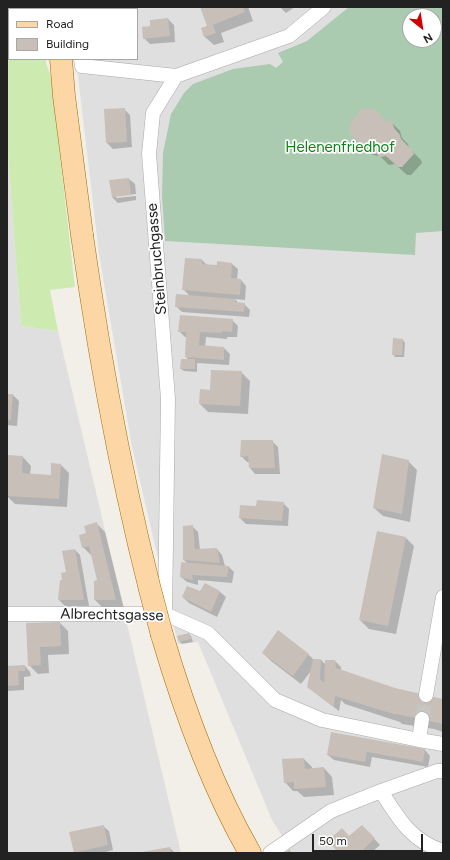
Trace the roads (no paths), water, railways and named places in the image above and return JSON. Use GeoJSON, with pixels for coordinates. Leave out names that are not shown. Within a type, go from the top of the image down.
{"type":"FeatureCollection","features":[{"type":"Feature","properties":{"kind":"main road"},"geometry":{"type":"LineString","coordinates":[[61,60],[65,104],[92,309],[119,457],[152,599],[172,670],[198,742],[230,815],[250,853]]}},
{"type":"Feature","properties":{"kind":"street"},"geometry":{"type":"LineString","coordinates":[[81,60],[82,66],[176,76],[289,36],[324,7]]}},
{"type":"Feature","properties":{"kind":"street","name":"Steinbruchgasse"},"geometry":{"type":"LineString","coordinates":[[165,614],[168,399],[149,154],[153,113],[176,76]]}},
{"type":"Feature","properties":{"kind":"street"},"geometry":{"type":"LineString","coordinates":[[426,695],[443,597]]}},
{"type":"Feature","properties":{"kind":"street","name":"Albrechtsgasse"},"geometry":{"type":"LineString","coordinates":[[7,614],[165,614],[208,633],[275,700],[322,720],[443,744]]}},
{"type":"Feature","properties":{"kind":"street"},"geometry":{"type":"LineString","coordinates":[[419,740],[422,719]]}},
{"type":"Feature","properties":{"kind":"street"},"geometry":{"type":"LineString","coordinates":[[270,853],[330,812],[381,791],[443,770]]}},
{"type":"Feature","properties":{"kind":"street"},"geometry":{"type":"LineString","coordinates":[[381,791],[399,818],[414,836],[432,848],[443,851]]}},
{"type":"Feature","properties":{"kind":"tunnel"},"geometry":{"type":"LineString","coordinates":[[422,719],[426,695]]}},
{"type":"Feature","properties":{"kind":"park label","name":"Helenenfriedhof"},"geometry":{"type":"Point","coordinates":[340,148]}}]}
